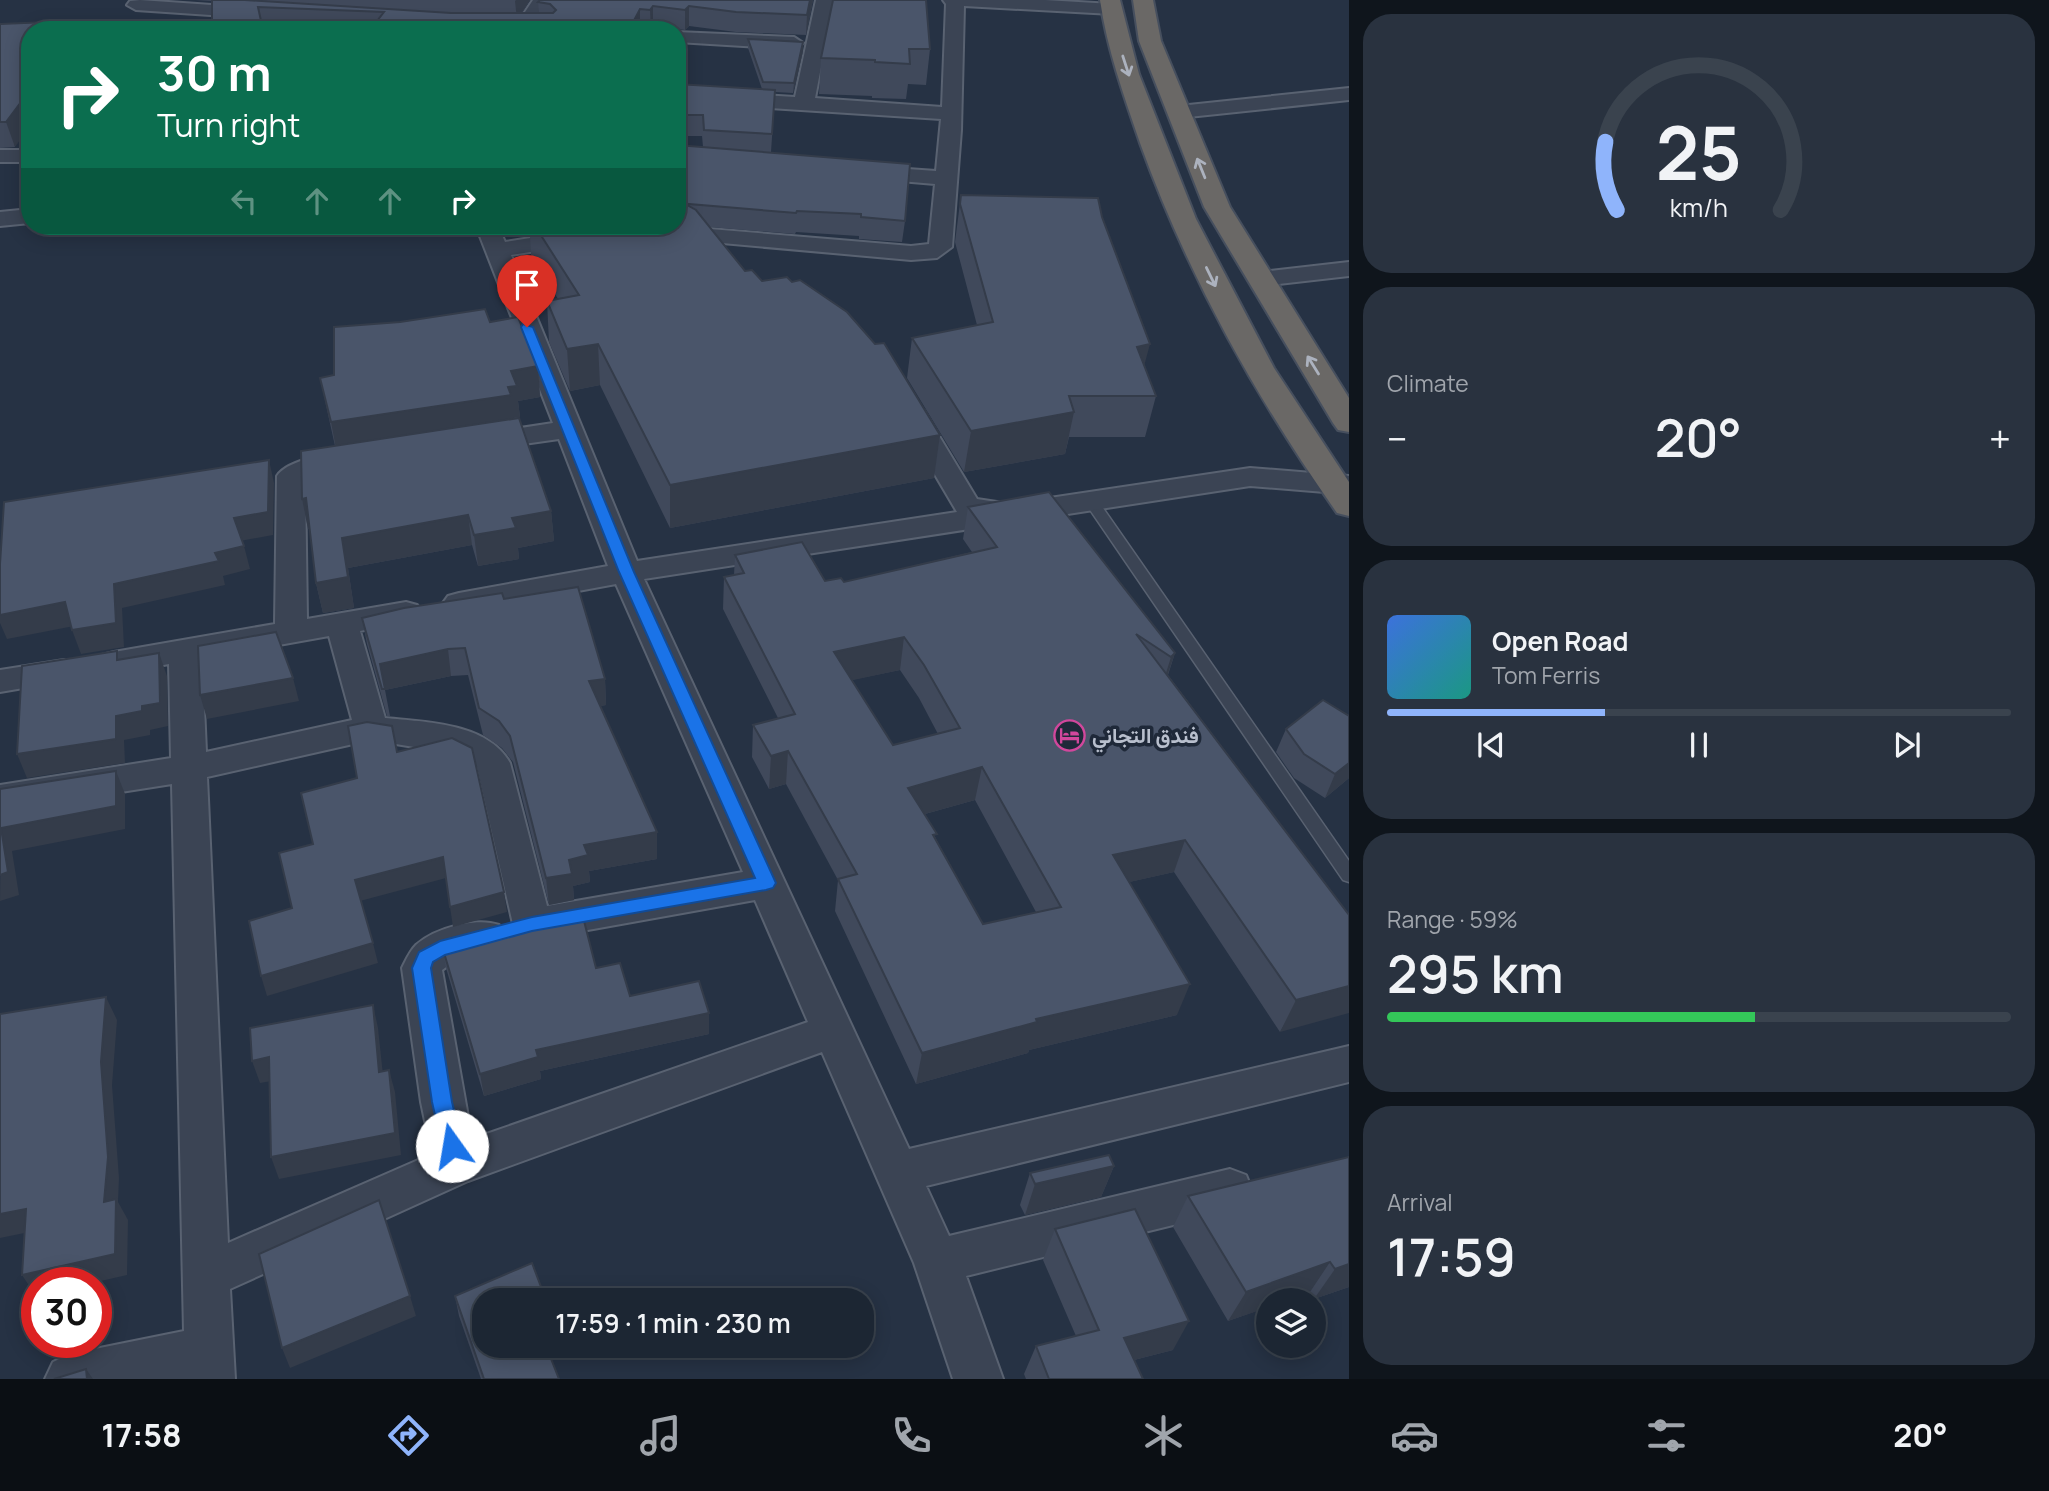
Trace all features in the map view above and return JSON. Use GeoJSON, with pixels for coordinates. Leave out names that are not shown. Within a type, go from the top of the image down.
{"type":"FeatureCollection","features":[{"type":"Feature","properties":{"kind":"highway"},"geometry":{"type":"LineString","coordinates":[[1143,0],[1150,41],[1217,207],[1349,423]]}},
{"type":"Feature","properties":{"kind":"highway"},"geometry":{"type":"LineString","coordinates":[[1111,5],[1122,58],[1166,183],[1223,301],[1283,408],[1343,491]]}},
{"type":"Feature","properties":{"kind":"street"},"geometry":{"type":"LineString","coordinates":[[525,21],[542,0]]}},
{"type":"Feature","properties":{"kind":"street"},"geometry":{"type":"LineString","coordinates":[[804,103],[825,0]]}},
{"type":"Feature","properties":{"kind":"street"},"geometry":{"type":"LineString","coordinates":[[686,235],[929,253],[940,247],[951,114],[953,0],[1111,5]]}},
{"type":"Feature","properties":{"kind":"street"},"geometry":{"type":"LineString","coordinates":[[136,8],[272,14]]}},
{"type":"Feature","properties":{"kind":"street"},"geometry":{"type":"LineString","coordinates":[[686,37],[816,44]]}},
{"type":"Feature","properties":{"kind":"street"},"geometry":{"type":"LineString","coordinates":[[1179,112],[1349,94]]}},
{"type":"Feature","properties":{"kind":"street"},"geometry":{"type":"LineString","coordinates":[[686,96],[951,114]]}},
{"type":"Feature","properties":{"kind":"street"},"geometry":{"type":"LineString","coordinates":[[0,156],[21,156]]}},
{"type":"Feature","properties":{"kind":"street"},"geometry":{"type":"LineString","coordinates":[[850,171],[946,178]]}},
{"type":"Feature","properties":{"kind":"street"},"geometry":{"type":"LineString","coordinates":[[0,219],[21,217]]}},
{"type":"Feature","properties":{"kind":"street"},"geometry":{"type":"LineString","coordinates":[[598,235],[492,238],[626,572],[937,1261],[978,1379]]}},
{"type":"Feature","properties":{"kind":"street"},"geometry":{"type":"LineString","coordinates":[[693,235],[738,265]]}},
{"type":"Feature","properties":{"kind":"street"},"geometry":{"type":"LineString","coordinates":[[1261,279],[1349,270]]}},
{"type":"Feature","properties":{"kind":"street"},"geometry":{"type":"LineString","coordinates":[[898,390],[967,506],[1015,513]]}},
{"type":"Feature","properties":{"kind":"street"},"geometry":{"type":"LineString","coordinates":[[460,445],[569,429]]}},
{"type":"Feature","properties":{"kind":"street"},"geometry":{"type":"LineString","coordinates":[[291,632],[291,477],[310,467],[378,457]]}},
{"type":"Feature","properties":{"kind":"street"},"geometry":{"type":"LineString","coordinates":[[0,681],[342,624],[626,572],[1250,477],[1343,491]]}},
{"type":"Feature","properties":{"kind":"street"},"geometry":{"type":"LineString","coordinates":[[342,624],[371,728]]}},
{"type":"Feature","properties":{"kind":"street"},"geometry":{"type":"LineString","coordinates":[[70,1379],[209,1365],[184,651]]}},
{"type":"Feature","properties":{"kind":"street"},"geometry":{"type":"LineString","coordinates":[[0,798],[189,768],[371,728],[469,744],[489,756],[494,764],[532,924]]}},
{"type":"Feature","properties":{"kind":"street"},"geometry":{"type":"LineString","coordinates":[[456,1165],[442,1102],[422,968],[426,957],[440,948],[532,924],[766,883]]}},
{"type":"Feature","properties":{"kind":"street"},"geometry":{"type":"LineString","coordinates":[[206,1276],[456,1165],[832,1031]]}},
{"type":"Feature","properties":{"kind":"street"},"geometry":{"type":"LineString","coordinates":[[897,1172],[1349,1064]]}},
{"type":"Feature","properties":{"kind":"street"},"geometry":{"type":"LineString","coordinates":[[937,1261],[1269,1181]]}},
{"type":"Feature","properties":{"kind":"lane"},"geometry":{"type":"LineString","coordinates":[[1091,501],[1349,875]]}},
{"type":"Feature","properties":{"kind":"building"},"geometry":{"type":"Polygon","coordinates":[[[212,0],[451,13],[553,13],[556,10],[550,4],[538,2],[810,0],[807,15],[736,12],[689,6],[685,10],[653,6],[650,10],[640,9],[634,21],[377,21],[384,12],[258,7],[261,21],[212,21],[212,0]]]}},
{"type":"Feature","properties":{"kind":"building"},"geometry":{"type":"Polygon","coordinates":[[[833,0],[926,0],[930,49],[909,49],[910,64],[821,58],[833,0]]]}},
{"type":"Feature","properties":{"kind":"building"},"geometry":{"type":"Polygon","coordinates":[[[21,23],[21,102],[6,122],[0,122],[0,24],[21,23]]]}},
{"type":"Feature","properties":{"kind":"building"},"geometry":{"type":"Polygon","coordinates":[[[748,39],[803,42],[794,83],[763,82],[748,39]]]}},
{"type":"Feature","properties":{"kind":"building"},"geometry":{"type":"Polygon","coordinates":[[[686,85],[775,90],[772,134],[704,130],[703,115],[686,115],[686,85]]]}},
{"type":"Feature","properties":{"kind":"building"},"geometry":{"type":"Polygon","coordinates":[[[686,146],[910,164],[905,221],[861,217],[861,214],[796,213],[686,204],[686,146]]]}},
{"type":"Feature","properties":{"kind":"building"},"geometry":{"type":"Polygon","coordinates":[[[961,195],[1098,198],[1102,217],[1150,344],[1137,347],[1156,396],[1069,396],[1074,412],[971,431],[912,338],[993,322],[960,204],[961,195]]]}},
{"type":"Feature","properties":{"kind":"building"},"geometry":{"type":"Polygon","coordinates":[[[687,205],[696,210],[745,271],[752,270],[762,281],[787,277],[792,282],[800,280],[847,312],[875,344],[884,343],[940,435],[670,485],[598,344],[567,349],[547,301],[579,295],[541,235],[686,235],[687,205]]]}},
{"type":"Feature","properties":{"kind":"building"},"geometry":{"type":"Polygon","coordinates":[[[485,309],[490,322],[518,317],[538,366],[511,371],[517,386],[508,387],[511,395],[331,422],[320,378],[334,375],[334,327],[400,322],[485,309]]]}},
{"type":"Feature","properties":{"kind":"building"},"geometry":{"type":"Polygon","coordinates":[[[519,418],[551,511],[512,518],[516,528],[474,535],[468,515],[342,538],[348,577],[316,583],[306,498],[302,499],[301,451],[519,418]]]}},
{"type":"Feature","properties":{"kind":"building"},"geometry":{"type":"Polygon","coordinates":[[[269,460],[268,512],[234,518],[244,546],[215,553],[219,561],[114,584],[116,623],[72,630],[65,602],[0,615],[4,502],[269,460]]]}},
{"type":"Feature","properties":{"kind":"building"},"geometry":{"type":"Polygon","coordinates":[[[1049,492],[1175,653],[1171,657],[1136,634],[1349,915],[1349,986],[1296,1000],[1185,840],[1113,855],[1190,984],[1036,1019],[1037,1022],[922,1053],[838,879],[857,874],[788,751],[771,756],[753,725],[795,714],[724,577],[744,573],[735,555],[802,542],[825,581],[841,578],[844,582],[997,547],[968,507],[1049,492]],[[904,637],[834,652],[893,745],[960,728],[924,665],[904,637]],[[982,767],[908,788],[937,834],[933,835],[983,924],[1061,907],[982,767]]]}},
{"type":"Feature","properties":{"kind":"building"},"geometry":{"type":"Polygon","coordinates":[[[578,587],[605,679],[589,681],[657,832],[584,845],[588,855],[569,860],[572,874],[546,878],[510,736],[499,721],[479,708],[465,648],[448,649],[380,664],[385,689],[382,689],[362,618],[404,608],[502,593],[504,599],[578,587]]]}},
{"type":"Feature","properties":{"kind":"building"},"geometry":{"type":"Polygon","coordinates":[[[276,632],[293,678],[200,695],[198,646],[276,632]]]}},
{"type":"Feature","properties":{"kind":"building"},"geometry":{"type":"Polygon","coordinates":[[[117,651],[117,660],[159,653],[160,703],[142,706],[142,711],[116,716],[116,739],[17,754],[22,666],[117,651]]]}},
{"type":"Feature","properties":{"kind":"building"},"geometry":{"type":"Polygon","coordinates":[[[1323,700],[1349,716],[1349,763],[1335,774],[1304,754],[1286,729],[1323,700]]]}},
{"type":"Feature","properties":{"kind":"building"},"geometry":{"type":"Polygon","coordinates":[[[367,722],[392,726],[397,752],[452,738],[472,748],[504,892],[450,907],[443,857],[355,880],[373,943],[261,976],[249,921],[292,908],[279,853],[313,844],[301,793],[357,778],[348,726],[367,722]]]}},
{"type":"Feature","properties":{"kind":"building"},"geometry":{"type":"Polygon","coordinates":[[[116,771],[116,806],[1,828],[8,872],[0,875],[0,789],[116,771]]]}},
{"type":"Feature","properties":{"kind":"building"},"geometry":{"type":"Polygon","coordinates":[[[582,913],[596,968],[620,963],[630,996],[699,981],[709,1013],[536,1050],[538,1057],[480,1074],[442,946],[448,941],[503,927],[582,913]]]}},
{"type":"Feature","properties":{"kind":"building"},"geometry":{"type":"Polygon","coordinates":[[[106,997],[101,1062],[108,1157],[104,1202],[116,1199],[115,1254],[57,1267],[22,1267],[26,1209],[0,1214],[0,1014],[106,997]]]}},
{"type":"Feature","properties":{"kind":"building"},"geometry":{"type":"Polygon","coordinates":[[[373,1005],[379,1072],[389,1070],[395,1133],[271,1157],[269,1057],[252,1061],[250,1028],[373,1005]]]}},
{"type":"Feature","properties":{"kind":"building"},"geometry":{"type":"Polygon","coordinates":[[[1109,1155],[1114,1166],[1035,1184],[1030,1173],[1109,1155]]]}},
{"type":"Feature","properties":{"kind":"building"},"geometry":{"type":"Polygon","coordinates":[[[1349,1157],[1349,1264],[1335,1269],[1330,1262],[1246,1292],[1188,1196],[1349,1157]]]}},
{"type":"Feature","properties":{"kind":"building"},"geometry":{"type":"Polygon","coordinates":[[[379,1200],[410,1296],[282,1348],[259,1254],[379,1200]]]}},
{"type":"Feature","properties":{"kind":"building"},"geometry":{"type":"Polygon","coordinates":[[[1135,1209],[1189,1321],[1124,1338],[1143,1379],[1049,1379],[1036,1346],[1099,1330],[1055,1229],[1135,1209]]]}},
{"type":"Feature","properties":{"kind":"building"},"geometry":{"type":"Polygon","coordinates":[[[532,1263],[541,1288],[474,1288],[532,1263]]]}},
{"type":"Feature","properties":{"kind":"building"},"geometry":{"type":"Polygon","coordinates":[[[472,1289],[472,1345],[455,1296],[472,1289]]]}},
{"type":"Feature","properties":{"kind":"building"},"geometry":{"type":"Polygon","coordinates":[[[477,1358],[551,1358],[559,1379],[484,1379],[477,1358]]]}},
{"type":"Feature","properties":{"kind":"building"},"geometry":{"type":"Polygon","coordinates":[[[86,1369],[87,1379],[54,1379],[86,1369]]]}},
{"type":"Feature","properties":{"kind":"place","name":"فندق التجاني"},"geometry":{"type":"Point","coordinates":[1069,736]}},
{"type":"Feature","properties":{"kind":"route"},"geometry":{"type":"LineString","coordinates":[[452,1146],[442,1102],[422,968],[426,957],[440,948],[532,924],[766,883],[626,572],[527,327]]}}]}
